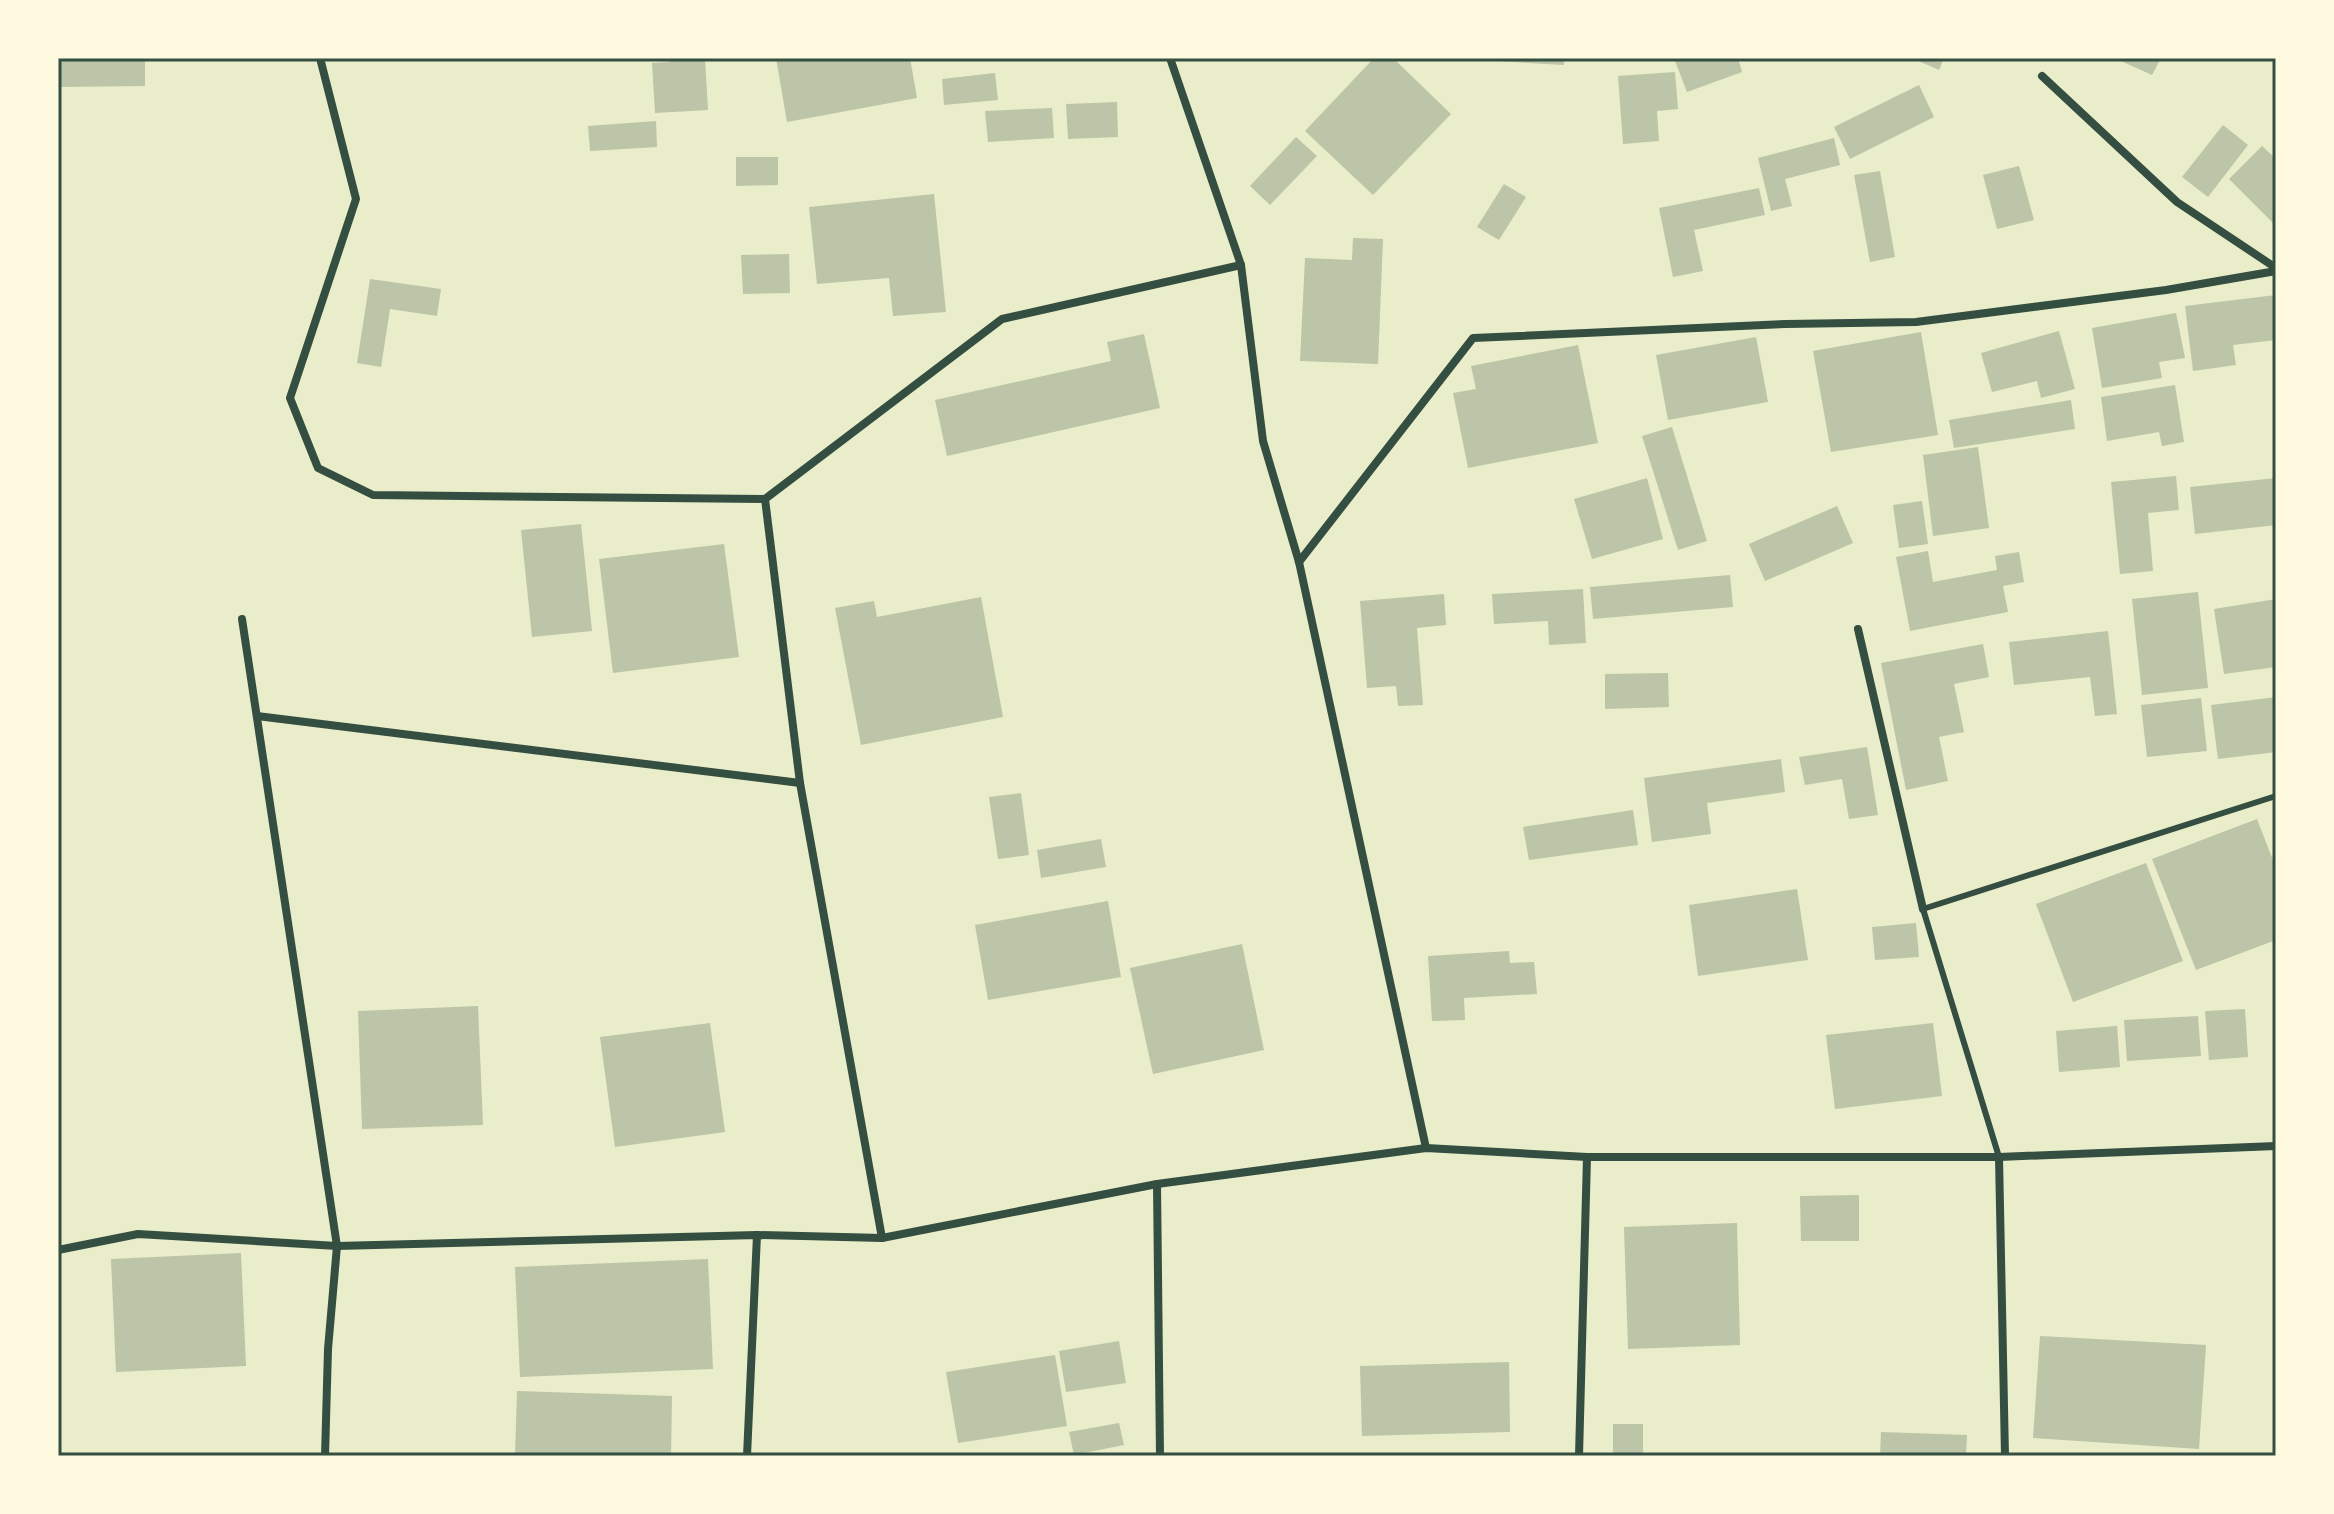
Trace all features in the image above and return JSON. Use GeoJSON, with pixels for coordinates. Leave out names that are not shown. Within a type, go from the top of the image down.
{"type":"FeatureCollection","features":[{"type":"Feature","properties":{"kind":"street"},"geometry":{"type":"LineString","coordinates":[[320,58],[356,199],[290,398],[318,468],[373,495],[765,499],[1002,319],[1241,265]]}},
{"type":"Feature","properties":{"kind":"street"},"geometry":{"type":"LineString","coordinates":[[1170,58],[1241,265],[1263,441],[1299,562],[1426,1148]]}},
{"type":"Feature","properties":{"kind":"street"},"geometry":{"type":"LineString","coordinates":[[2042,76],[2177,202],[2276,270]]}},
{"type":"Feature","properties":{"kind":"street"},"geometry":{"type":"LineString","coordinates":[[1299,562],[1473,338],[1786,324],[1916,322],[2166,290],[2276,270]]}},
{"type":"Feature","properties":{"kind":"street"},"geometry":{"type":"LineString","coordinates":[[765,499],[800,783],[882,1238]]}},
{"type":"Feature","properties":{"kind":"street"},"geometry":{"type":"LineString","coordinates":[[242,619],[337,1246],[328,1349],[325,1456]]}},
{"type":"Feature","properties":{"kind":"street"},"geometry":{"type":"LineString","coordinates":[[1858,629],[1923,909]]}},
{"type":"Feature","properties":{"kind":"street"},"geometry":{"type":"LineString","coordinates":[[257,716],[800,783]]}},
{"type":"Feature","properties":{"kind":"street"},"geometry":{"type":"LineString","coordinates":[[58,1250],[138,1234],[337,1246],[757,1235],[882,1238],[1157,1184],[1426,1148],[1587,1157],[1999,1157],[2276,1146]]}},
{"type":"Feature","properties":{"kind":"street"},"geometry":{"type":"LineString","coordinates":[[1579,1456],[1587,1157]]}},
{"type":"Feature","properties":{"kind":"street"},"geometry":{"type":"LineString","coordinates":[[1999,1157],[2005,1456]]}},
{"type":"Feature","properties":{"kind":"street"},"geometry":{"type":"LineString","coordinates":[[1157,1184],[1160,1456]]}},
{"type":"Feature","properties":{"kind":"street"},"geometry":{"type":"LineString","coordinates":[[747,1456],[757,1235]]}},
{"type":"Feature","properties":{"kind":"lane"},"geometry":{"type":"LineString","coordinates":[[1999,1157],[1923,909],[2276,796]]}},
{"type":"Feature","properties":{"kind":"building"},"geometry":{"type":"Polygon","coordinates":[[[58,58],[145,58],[145,86],[58,87],[58,58]]]}},
{"type":"Feature","properties":{"kind":"building"},"geometry":{"type":"Polygon","coordinates":[[[670,58],[705,58],[708,110],[655,113],[652,63],[670,62],[670,58]]]}},
{"type":"Feature","properties":{"kind":"building"},"geometry":{"type":"Polygon","coordinates":[[[776,58],[910,58],[917,98],[787,122],[776,58]]]}},
{"type":"Feature","properties":{"kind":"building"},"geometry":{"type":"Polygon","coordinates":[[[1374,58],[1393,58],[1451,114],[1373,195],[1305,131],[1374,58]]]}},
{"type":"Feature","properties":{"kind":"building"},"geometry":{"type":"Polygon","coordinates":[[[1564,58],[1564,65],[1479,60],[1564,58]]]}},
{"type":"Feature","properties":{"kind":"building"},"geometry":{"type":"Polygon","coordinates":[[[1685,58],[1738,58],[1742,72],[1687,92],[1675,61],[1685,58]]]}},
{"type":"Feature","properties":{"kind":"building"},"geometry":{"type":"Polygon","coordinates":[[[1912,58],[1944,58],[1939,70],[1912,58]]]}},
{"type":"Feature","properties":{"kind":"building"},"geometry":{"type":"Polygon","coordinates":[[[2125,58],[2160,60],[2152,75],[2123,62],[2125,58]]]}},
{"type":"Feature","properties":{"kind":"building"},"geometry":{"type":"Polygon","coordinates":[[[1675,72],[1678,109],[1657,111],[1659,141],[1623,144],[1618,76],[1675,72]]]}},
{"type":"Feature","properties":{"kind":"building"},"geometry":{"type":"Polygon","coordinates":[[[995,73],[998,100],[944,105],[942,79],[995,73]]]}},
{"type":"Feature","properties":{"kind":"building"},"geometry":{"type":"Polygon","coordinates":[[[1919,85],[1934,117],[1850,159],[1834,127],[1919,85]]]}},
{"type":"Feature","properties":{"kind":"building"},"geometry":{"type":"Polygon","coordinates":[[[1117,102],[1118,137],[1068,139],[1066,104],[1117,102]]]}},
{"type":"Feature","properties":{"kind":"building"},"geometry":{"type":"Polygon","coordinates":[[[1052,108],[1054,138],[988,142],[985,111],[1052,108]]]}},
{"type":"Feature","properties":{"kind":"building"},"geometry":{"type":"Polygon","coordinates":[[[656,121],[657,147],[590,151],[588,126],[656,121]]]}},
{"type":"Feature","properties":{"kind":"building"},"geometry":{"type":"Polygon","coordinates":[[[2223,125],[2248,145],[2208,197],[2182,177],[2223,125]]]}},
{"type":"Feature","properties":{"kind":"building"},"geometry":{"type":"Polygon","coordinates":[[[1296,137],[1317,156],[1270,205],[1250,186],[1296,137]]]}},
{"type":"Feature","properties":{"kind":"building"},"geometry":{"type":"Polygon","coordinates":[[[1834,138],[1840,165],[1785,179],[1792,206],[1771,211],[1758,158],[1834,138]]]}},
{"type":"Feature","properties":{"kind":"building"},"geometry":{"type":"Polygon","coordinates":[[[2262,146],[2276,159],[2276,226],[2229,179],[2262,146]]]}},
{"type":"Feature","properties":{"kind":"building"},"geometry":{"type":"Polygon","coordinates":[[[736,157],[778,157],[778,185],[736,186],[736,157]]]}},
{"type":"Feature","properties":{"kind":"building"},"geometry":{"type":"Polygon","coordinates":[[[2019,166],[2034,220],[1997,229],[1983,175],[2019,166]]]}},
{"type":"Feature","properties":{"kind":"building"},"geometry":{"type":"Polygon","coordinates":[[[1880,171],[1895,257],[1870,262],[1854,175],[1880,171]]]}},
{"type":"Feature","properties":{"kind":"building"},"geometry":{"type":"Polygon","coordinates":[[[1504,184],[1526,197],[1499,240],[1477,227],[1504,184]]]}},
{"type":"Feature","properties":{"kind":"building"},"geometry":{"type":"Polygon","coordinates":[[[1759,188],[1765,215],[1694,230],[1703,271],[1673,277],[1659,208],[1759,188]]]}},
{"type":"Feature","properties":{"kind":"building"},"geometry":{"type":"Polygon","coordinates":[[[934,194],[946,312],[893,316],[889,278],[817,284],[809,207],[934,194]]]}},
{"type":"Feature","properties":{"kind":"building"},"geometry":{"type":"Polygon","coordinates":[[[1353,238],[1383,239],[1378,364],[1300,361],[1305,258],[1352,260],[1353,238]]]}},
{"type":"Feature","properties":{"kind":"building"},"geometry":{"type":"Polygon","coordinates":[[[789,254],[790,293],[743,294],[741,255],[789,254]]]}},
{"type":"Feature","properties":{"kind":"building"},"geometry":{"type":"Polygon","coordinates":[[[370,279],[441,289],[437,316],[390,309],[381,367],[357,363],[370,279]]]}},
{"type":"Feature","properties":{"kind":"building"},"geometry":{"type":"Polygon","coordinates":[[[2276,295],[2276,340],[2233,345],[2236,365],[2193,371],[2185,306],[2276,295]]]}},
{"type":"Feature","properties":{"kind":"building"},"geometry":{"type":"Polygon","coordinates":[[[2176,313],[2185,358],[2159,362],[2162,378],[2102,388],[2092,328],[2176,313]]]}},
{"type":"Feature","properties":{"kind":"building"},"geometry":{"type":"Polygon","coordinates":[[[2059,331],[2075,389],[2041,398],[2037,381],[1992,392],[1981,353],[2059,331]]]}},
{"type":"Feature","properties":{"kind":"building"},"geometry":{"type":"Polygon","coordinates":[[[1921,332],[1938,435],[1831,452],[1813,351],[1921,332]]]}},
{"type":"Feature","properties":{"kind":"building"},"geometry":{"type":"Polygon","coordinates":[[[1144,334],[1160,408],[947,456],[935,400],[1111,361],[1107,342],[1144,334]]]}},
{"type":"Feature","properties":{"kind":"building"},"geometry":{"type":"Polygon","coordinates":[[[1756,337],[1768,402],[1668,420],[1656,355],[1756,337]]]}},
{"type":"Feature","properties":{"kind":"building"},"geometry":{"type":"Polygon","coordinates":[[[1578,345],[1598,443],[1468,468],[1453,393],[1476,389],[1471,366],[1578,345]]]}},
{"type":"Feature","properties":{"kind":"building"},"geometry":{"type":"Polygon","coordinates":[[[2175,385],[2184,442],[2162,446],[2159,432],[2107,441],[2101,397],[2175,385]]]}},
{"type":"Feature","properties":{"kind":"building"},"geometry":{"type":"Polygon","coordinates":[[[2071,400],[2075,429],[1954,448],[1949,420],[2071,400]]]}},
{"type":"Feature","properties":{"kind":"building"},"geometry":{"type":"Polygon","coordinates":[[[1672,427],[1707,541],[1678,550],[1642,436],[1672,427]]]}},
{"type":"Feature","properties":{"kind":"building"},"geometry":{"type":"Polygon","coordinates":[[[1978,447],[1989,528],[1933,536],[1923,455],[1978,447]]]}},
{"type":"Feature","properties":{"kind":"building"},"geometry":{"type":"Polygon","coordinates":[[[2176,476],[2179,510],[2148,513],[2153,571],[2120,574],[2111,482],[2176,476]]]}},
{"type":"Feature","properties":{"kind":"building"},"geometry":{"type":"Polygon","coordinates":[[[1647,478],[1663,539],[1592,559],[1574,499],[1647,478]]]}},
{"type":"Feature","properties":{"kind":"building"},"geometry":{"type":"Polygon","coordinates":[[[2276,478],[2276,525],[2195,534],[2190,487],[2276,478]]]}},
{"type":"Feature","properties":{"kind":"building"},"geometry":{"type":"Polygon","coordinates":[[[1922,501],[1928,544],[1899,548],[1893,505],[1922,501]]]}},
{"type":"Feature","properties":{"kind":"building"},"geometry":{"type":"Polygon","coordinates":[[[1837,506],[1853,543],[1765,581],[1749,544],[1837,506]]]}},
{"type":"Feature","properties":{"kind":"building"},"geometry":{"type":"Polygon","coordinates":[[[581,524],[592,631],[532,637],[521,530],[581,524]]]}},
{"type":"Feature","properties":{"kind":"building"},"geometry":{"type":"Polygon","coordinates":[[[724,544],[739,657],[613,673],[599,559],[724,544]]]}},
{"type":"Feature","properties":{"kind":"building"},"geometry":{"type":"Polygon","coordinates":[[[1928,551],[1933,582],[1997,570],[1995,556],[2019,552],[2024,582],[2003,586],[2008,612],[1910,631],[1896,557],[1928,551]]]}},
{"type":"Feature","properties":{"kind":"building"},"geometry":{"type":"Polygon","coordinates":[[[1730,575],[1733,607],[1593,619],[1590,587],[1730,575]]]}},
{"type":"Feature","properties":{"kind":"building"},"geometry":{"type":"Polygon","coordinates":[[[1583,589],[1586,643],[1549,645],[1548,621],[1494,624],[1492,594],[1583,589]]]}},
{"type":"Feature","properties":{"kind":"building"},"geometry":{"type":"Polygon","coordinates":[[[2198,592],[2208,688],[2142,695],[2132,599],[2198,592]]]}},
{"type":"Feature","properties":{"kind":"building"},"geometry":{"type":"Polygon","coordinates":[[[1444,594],[1446,625],[1417,628],[1423,705],[1398,706],[1396,686],[1367,688],[1360,601],[1444,594]]]}},
{"type":"Feature","properties":{"kind":"building"},"geometry":{"type":"Polygon","coordinates":[[[981,597],[1003,717],[861,745],[835,608],[874,601],[877,617],[981,597]]]}},
{"type":"Feature","properties":{"kind":"building"},"geometry":{"type":"Polygon","coordinates":[[[2276,599],[2276,667],[2224,674],[2214,609],[2276,599]]]}},
{"type":"Feature","properties":{"kind":"building"},"geometry":{"type":"Polygon","coordinates":[[[2108,631],[2117,714],[2095,716],[2090,677],[2014,685],[2009,642],[2108,631]]]}},
{"type":"Feature","properties":{"kind":"building"},"geometry":{"type":"Polygon","coordinates":[[[1983,644],[1989,677],[1954,684],[1964,732],[1939,737],[1948,781],[1906,790],[1881,663],[1983,644]]]}},
{"type":"Feature","properties":{"kind":"building"},"geometry":{"type":"Polygon","coordinates":[[[1668,673],[1669,707],[1605,709],[1605,674],[1668,673]]]}},
{"type":"Feature","properties":{"kind":"building"},"geometry":{"type":"Polygon","coordinates":[[[2276,697],[2276,752],[2218,759],[2211,705],[2276,697]]]}},
{"type":"Feature","properties":{"kind":"building"},"geometry":{"type":"Polygon","coordinates":[[[2201,698],[2207,751],[2147,757],[2141,705],[2201,698]]]}},
{"type":"Feature","properties":{"kind":"building"},"geometry":{"type":"Polygon","coordinates":[[[1867,747],[1878,815],[1849,819],[1842,779],[1805,785],[1799,757],[1867,747]]]}},
{"type":"Feature","properties":{"kind":"building"},"geometry":{"type":"Polygon","coordinates":[[[1781,759],[1785,792],[1707,803],[1711,834],[1652,842],[1644,778],[1781,759]]]}},
{"type":"Feature","properties":{"kind":"building"},"geometry":{"type":"Polygon","coordinates":[[[1021,793],[1029,855],[998,859],[989,797],[1021,793]]]}},
{"type":"Feature","properties":{"kind":"building"},"geometry":{"type":"Polygon","coordinates":[[[1633,810],[1638,845],[1529,860],[1523,827],[1633,810]]]}},
{"type":"Feature","properties":{"kind":"building"},"geometry":{"type":"Polygon","coordinates":[[[2257,819],[2276,868],[2276,940],[2196,970],[2152,859],[2257,819]]]}},
{"type":"Feature","properties":{"kind":"building"},"geometry":{"type":"Polygon","coordinates":[[[1101,839],[1106,867],[1041,878],[1037,850],[1101,839]]]}},
{"type":"Feature","properties":{"kind":"building"},"geometry":{"type":"Polygon","coordinates":[[[2146,863],[2183,961],[2073,1002],[2036,904],[2146,863]]]}},
{"type":"Feature","properties":{"kind":"building"},"geometry":{"type":"Polygon","coordinates":[[[1797,889],[1808,960],[1698,976],[1689,905],[1797,889]]]}},
{"type":"Feature","properties":{"kind":"building"},"geometry":{"type":"Polygon","coordinates":[[[1108,901],[1121,977],[988,1000],[975,925],[1108,901]]]}},
{"type":"Feature","properties":{"kind":"building"},"geometry":{"type":"Polygon","coordinates":[[[1916,923],[1919,957],[1875,960],[1872,927],[1916,923]]]}},
{"type":"Feature","properties":{"kind":"building"},"geometry":{"type":"Polygon","coordinates":[[[1242,944],[1264,1050],[1153,1074],[1130,968],[1242,944]]]}},
{"type":"Feature","properties":{"kind":"building"},"geometry":{"type":"Polygon","coordinates":[[[1509,951],[1510,963],[1534,962],[1537,994],[1464,998],[1465,1020],[1432,1021],[1428,956],[1509,951]]]}},
{"type":"Feature","properties":{"kind":"building"},"geometry":{"type":"Polygon","coordinates":[[[478,1006],[483,1125],[362,1129],[358,1011],[478,1006]]]}},
{"type":"Feature","properties":{"kind":"building"},"geometry":{"type":"Polygon","coordinates":[[[2245,1009],[2248,1057],[2209,1060],[2205,1011],[2245,1009]]]}},
{"type":"Feature","properties":{"kind":"building"},"geometry":{"type":"Polygon","coordinates":[[[2198,1016],[2201,1056],[2127,1061],[2124,1020],[2198,1016]]]}},
{"type":"Feature","properties":{"kind":"building"},"geometry":{"type":"Polygon","coordinates":[[[710,1023],[725,1132],[615,1147],[600,1037],[710,1023]]]}},
{"type":"Feature","properties":{"kind":"building"},"geometry":{"type":"Polygon","coordinates":[[[1933,1023],[1942,1096],[1835,1109],[1826,1035],[1933,1023]]]}},
{"type":"Feature","properties":{"kind":"building"},"geometry":{"type":"Polygon","coordinates":[[[2117,1026],[2120,1067],[2059,1072],[2056,1031],[2117,1026]]]}},
{"type":"Feature","properties":{"kind":"building"},"geometry":{"type":"Polygon","coordinates":[[[1859,1195],[1859,1241],[1801,1241],[1800,1196],[1859,1195]]]}},
{"type":"Feature","properties":{"kind":"building"},"geometry":{"type":"Polygon","coordinates":[[[1737,1223],[1740,1345],[1628,1349],[1624,1227],[1737,1223]]]}},
{"type":"Feature","properties":{"kind":"building"},"geometry":{"type":"Polygon","coordinates":[[[241,1253],[246,1366],[116,1372],[111,1259],[241,1253]]]}},
{"type":"Feature","properties":{"kind":"building"},"geometry":{"type":"Polygon","coordinates":[[[708,1259],[713,1369],[520,1377],[515,1267],[708,1259]]]}},
{"type":"Feature","properties":{"kind":"building"},"geometry":{"type":"Polygon","coordinates":[[[2040,1336],[2206,1345],[2199,1449],[2033,1438],[2040,1336]]]}},
{"type":"Feature","properties":{"kind":"building"},"geometry":{"type":"Polygon","coordinates":[[[1119,1341],[1126,1383],[1066,1392],[1059,1351],[1119,1341]]]}},
{"type":"Feature","properties":{"kind":"building"},"geometry":{"type":"Polygon","coordinates":[[[1055,1355],[1067,1426],[958,1443],[946,1372],[1055,1355]]]}},
{"type":"Feature","properties":{"kind":"building"},"geometry":{"type":"Polygon","coordinates":[[[1509,1362],[1510,1432],[1362,1436],[1360,1366],[1509,1362]]]}},
{"type":"Feature","properties":{"kind":"building"},"geometry":{"type":"Polygon","coordinates":[[[517,1391],[672,1396],[671,1456],[515,1456],[517,1391]]]}},
{"type":"Feature","properties":{"kind":"building"},"geometry":{"type":"Polygon","coordinates":[[[1119,1423],[1124,1445],[1074,1455],[1069,1432],[1119,1423]]]}},
{"type":"Feature","properties":{"kind":"building"},"geometry":{"type":"Polygon","coordinates":[[[1613,1424],[1643,1424],[1643,1456],[1613,1456],[1613,1424]]]}},
{"type":"Feature","properties":{"kind":"building"},"geometry":{"type":"Polygon","coordinates":[[[1881,1432],[1967,1435],[1966,1456],[1880,1456],[1881,1432]]]}}]}
